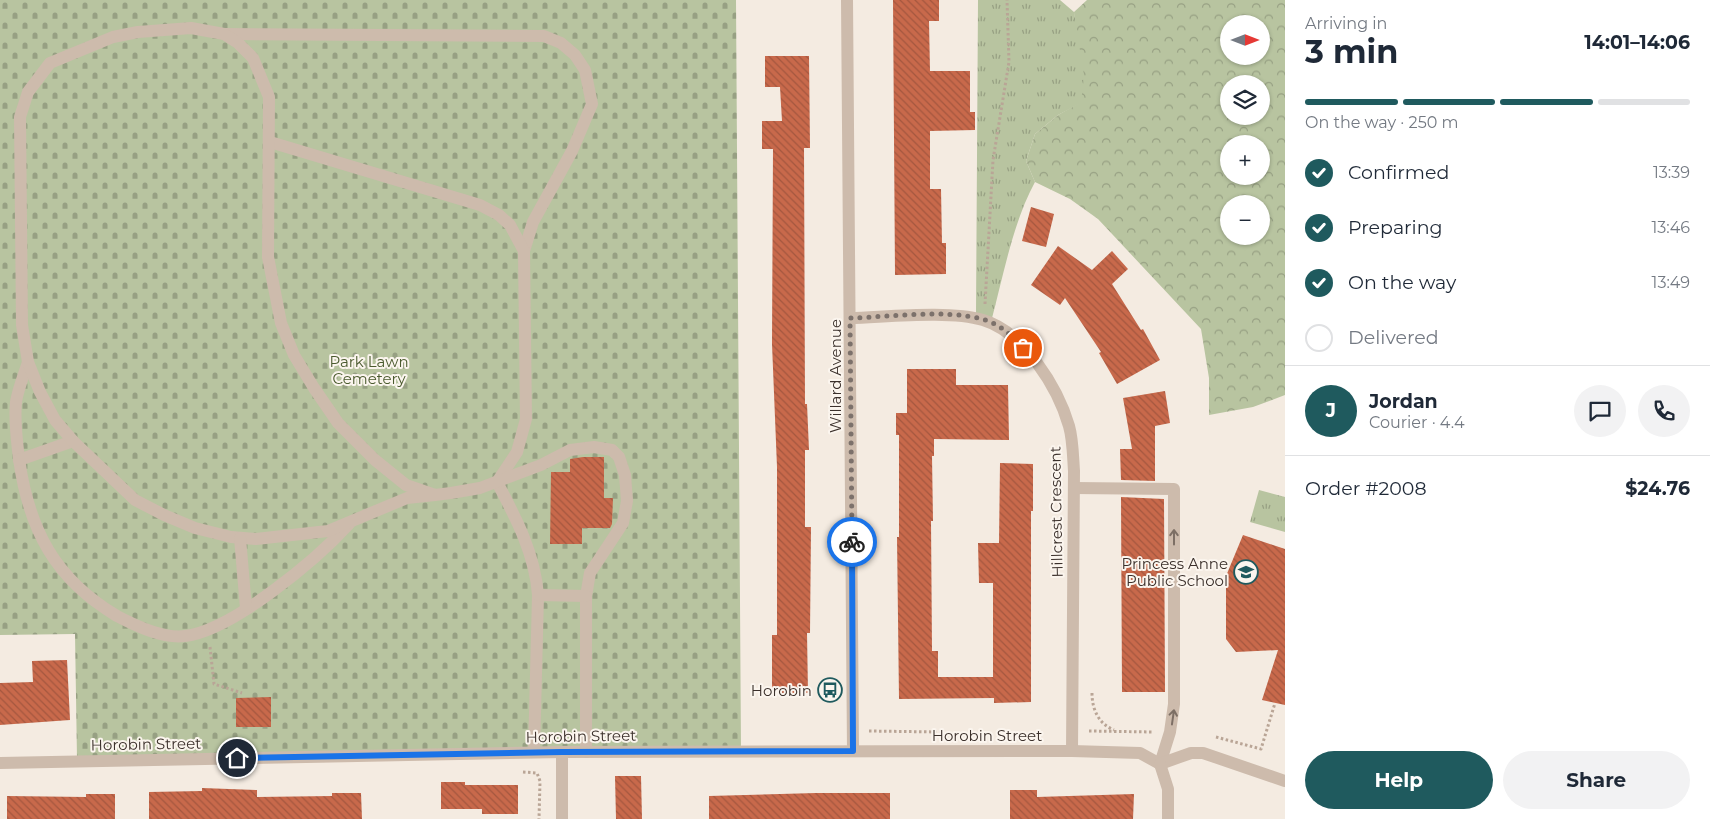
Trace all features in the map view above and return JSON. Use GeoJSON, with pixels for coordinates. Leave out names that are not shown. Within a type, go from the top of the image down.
{"type":"FeatureCollection","features":[{"type":"Feature","properties":{"kind":"street","name":"Willard Avenue"},"geometry":{"type":"LineString","coordinates":[[847,0],[853,751]]}},
{"type":"Feature","properties":{"kind":"street"},"geometry":{"type":"LineString","coordinates":[[497,482],[517,452],[526,419],[524,251],[533,222],[572,151],[592,104],[585,70],[575,54],[561,42],[544,36],[224,34],[191,28],[138,32],[114,37],[50,63],[28,92],[20,117],[22,325],[28,362],[55,420],[73,441],[136,500],[164,516],[195,528],[240,538],[256,539],[328,531],[407,498],[480,488],[497,482],[541,465],[570,450],[594,447],[612,450],[619,457],[625,475],[627,501],[622,523],[590,574],[586,596],[586,752]]}},
{"type":"Feature","properties":{"kind":"street"},"geometry":{"type":"LineString","coordinates":[[224,34],[238,43],[253,58],[262,75],[269,97],[268,257],[281,324],[294,355],[338,423],[375,460],[406,485],[435,495]]}},
{"type":"Feature","properties":{"kind":"street"},"geometry":{"type":"LineString","coordinates":[[270,142],[480,205],[498,215],[510,225],[524,251]]}},
{"type":"Feature","properties":{"kind":"street","name":"Hillcrest Crescent"},"geometry":{"type":"LineString","coordinates":[[850,318],[955,315],[984,320],[1012,335],[1035,360],[1053,388],[1069,427],[1074,488],[1072,751]]}},
{"type":"Feature","properties":{"kind":"street"},"geometry":{"type":"LineString","coordinates":[[28,362],[16,402],[16,436],[22,483],[38,533],[70,580],[94,602],[128,622],[158,633],[185,636],[208,629],[246,608],[281,585],[330,545],[353,520]]}},
{"type":"Feature","properties":{"kind":"street"},"geometry":{"type":"LineString","coordinates":[[19,460],[73,441]]}},
{"type":"Feature","properties":{"kind":"street"},"geometry":{"type":"LineString","coordinates":[[497,482],[529,549],[536,572],[538,595],[534,752]]}},
{"type":"Feature","properties":{"kind":"street"},"geometry":{"type":"LineString","coordinates":[[1074,488],[1174,489],[1174,704],[1170,732],[1160,764],[1168,789],[1168,819]]}},
{"type":"Feature","properties":{"kind":"street"},"geometry":{"type":"LineString","coordinates":[[240,538],[246,608]]}},
{"type":"Feature","properties":{"kind":"street"},"geometry":{"type":"LineString","coordinates":[[538,595],[586,596]]}},
{"type":"Feature","properties":{"kind":"street","name":"Horobin Street"},"geometry":{"type":"LineString","coordinates":[[0,763],[534,752],[1072,751],[1140,753],[1160,764]]}},
{"type":"Feature","properties":{"kind":"street"},"geometry":{"type":"LineString","coordinates":[[562,752],[562,819]]}},
{"type":"Feature","properties":{"kind":"street"},"geometry":{"type":"LineString","coordinates":[[1160,764],[1191,753],[1203,753],[1285,781]]}},
{"type":"Feature","properties":{"kind":"path"},"geometry":{"type":"LineString","coordinates":[[984,320],[993,160],[1009,62],[1007,0]]}},
{"type":"Feature","properties":{"kind":"path"},"geometry":{"type":"LineString","coordinates":[[208,629],[214,684],[242,693]]}},
{"type":"Feature","properties":{"kind":"path"},"geometry":{"type":"LineString","coordinates":[[1092,687],[1096,715],[1105,726],[1117,731]]}},
{"type":"Feature","properties":{"kind":"green space","name":"Park Lawn Cemetery"},"geometry":{"type":"Polygon","coordinates":[[[0,0],[736,0],[741,750],[77,759],[75,634],[0,635],[0,0]]]}},
{"type":"Feature","properties":{"kind":"green space"},"geometry":{"type":"Polygon","coordinates":[[[978,0],[1060,0],[1074,12],[1084,76],[1081,103],[1058,115],[1035,134],[1026,161],[1035,182],[1015,232],[991,322],[976,314],[978,0]]]}},
{"type":"Feature","properties":{"kind":"green space"},"geometry":{"type":"Polygon","coordinates":[[[1087,0],[1285,0],[1285,395],[1253,407],[1209,415],[1209,378],[1201,329],[1098,219],[1070,199],[1035,182],[1026,161],[1035,134],[1058,115],[1081,102],[1074,12],[1087,0]]]}},
{"type":"Feature","properties":{"kind":"green space"},"geometry":{"type":"Polygon","coordinates":[[[1259,490],[1285,497],[1285,532],[1250,522],[1259,490]]]}},
{"type":"Feature","properties":{"kind":"building"},"geometry":{"type":"Polygon","coordinates":[[[893,0],[939,0],[939,21],[929,21],[930,71],[970,71],[970,112],[975,112],[975,130],[930,131],[930,189],[941,189],[942,243],[946,243],[946,274],[895,275],[893,0]]]}},
{"type":"Feature","properties":{"kind":"building"},"geometry":{"type":"Polygon","coordinates":[[[765,56],[809,56],[810,148],[804,148],[805,404],[807,404],[809,450],[805,450],[805,527],[811,527],[810,633],[807,633],[808,693],[772,693],[772,635],[777,635],[777,467],[772,344],[773,149],[762,149],[762,121],[782,121],[780,87],[765,87],[765,56]]]}},
{"type":"Feature","properties":{"kind":"building"},"geometry":{"type":"Polygon","coordinates":[[[1031,207],[1054,214],[1046,247],[1022,241],[1031,207]]]}},
{"type":"Feature","properties":{"kind":"building"},"geometry":{"type":"Polygon","coordinates":[[[1058,246],[1092,270],[1112,251],[1128,269],[1112,284],[1141,330],[1143,329],[1160,360],[1117,384],[1099,353],[1101,352],[1065,298],[1060,305],[1031,285],[1058,246]]]}},
{"type":"Feature","properties":{"kind":"building"},"geometry":{"type":"Polygon","coordinates":[[[907,369],[956,369],[956,385],[1008,385],[1009,440],[934,439],[934,456],[932,456],[933,521],[931,521],[932,651],[938,651],[938,677],[993,677],[993,583],[979,583],[978,543],[999,543],[1000,463],[1033,464],[1033,511],[1031,511],[1031,702],[994,703],[994,698],[899,699],[897,537],[899,537],[899,435],[896,435],[896,413],[907,413],[907,369]]]}},
{"type":"Feature","properties":{"kind":"building"},"geometry":{"type":"Polygon","coordinates":[[[1165,391],[1170,423],[1155,426],[1155,481],[1121,480],[1120,449],[1132,449],[1123,398],[1165,391]]]}},
{"type":"Feature","properties":{"kind":"building"},"geometry":{"type":"Polygon","coordinates":[[[604,457],[604,498],[613,498],[612,524],[610,528],[582,528],[582,544],[550,544],[551,472],[570,472],[570,459],[604,457]]]}},
{"type":"Feature","properties":{"kind":"building"},"geometry":{"type":"Polygon","coordinates":[[[1121,497],[1164,499],[1165,692],[1122,692],[1121,497]]]}},
{"type":"Feature","properties":{"kind":"building"},"geometry":{"type":"Polygon","coordinates":[[[1243,535],[1285,549],[1285,705],[1262,700],[1278,650],[1236,652],[1226,639],[1226,576],[1243,535]]]}},
{"type":"Feature","properties":{"kind":"building"},"geometry":{"type":"Polygon","coordinates":[[[67,660],[70,720],[0,725],[0,683],[33,682],[32,661],[67,660]]]}},
{"type":"Feature","properties":{"kind":"building"},"geometry":{"type":"Polygon","coordinates":[[[271,697],[271,727],[236,727],[236,698],[271,697]]]}},
{"type":"Feature","properties":{"kind":"building"},"geometry":{"type":"Polygon","coordinates":[[[615,776],[641,776],[642,819],[616,819],[615,776]]]}},
{"type":"Feature","properties":{"kind":"building"},"geometry":{"type":"Polygon","coordinates":[[[441,782],[465,782],[465,785],[518,785],[518,814],[482,814],[482,809],[441,809],[441,782]]]}},
{"type":"Feature","properties":{"kind":"building"},"geometry":{"type":"Polygon","coordinates":[[[202,788],[257,790],[257,797],[332,796],[332,793],[361,793],[362,819],[149,819],[149,792],[202,791],[202,788]]]}},
{"type":"Feature","properties":{"kind":"building"},"geometry":{"type":"Polygon","coordinates":[[[1010,790],[1037,790],[1037,797],[1134,794],[1133,819],[1010,819],[1010,790]]]}},
{"type":"Feature","properties":{"kind":"building"},"geometry":{"type":"Polygon","coordinates":[[[890,793],[890,819],[709,819],[709,796],[890,793]]]}},
{"type":"Feature","properties":{"kind":"building"},"geometry":{"type":"Polygon","coordinates":[[[86,794],[115,794],[115,819],[7,819],[7,796],[86,797],[86,794]]]}},
{"type":"Feature","properties":{"kind":"way so far"},"geometry":{"type":"LineString","coordinates":[[852,542],[850,318],[955,315],[984,320],[1012,335],[1023,348]]}},
{"type":"Feature","properties":{"kind":"place","name":"Princess Anne Public School"},"geometry":{"type":"Point","coordinates":[1246,572]}},
{"type":"Feature","properties":{"kind":"place","name":"Horobin"},"geometry":{"type":"Point","coordinates":[830,690]}},
{"type":"Feature","properties":{"kind":"route"},"geometry":{"type":"LineString","coordinates":[[237,758],[562,752],[853,751],[852,542]]}}]}
